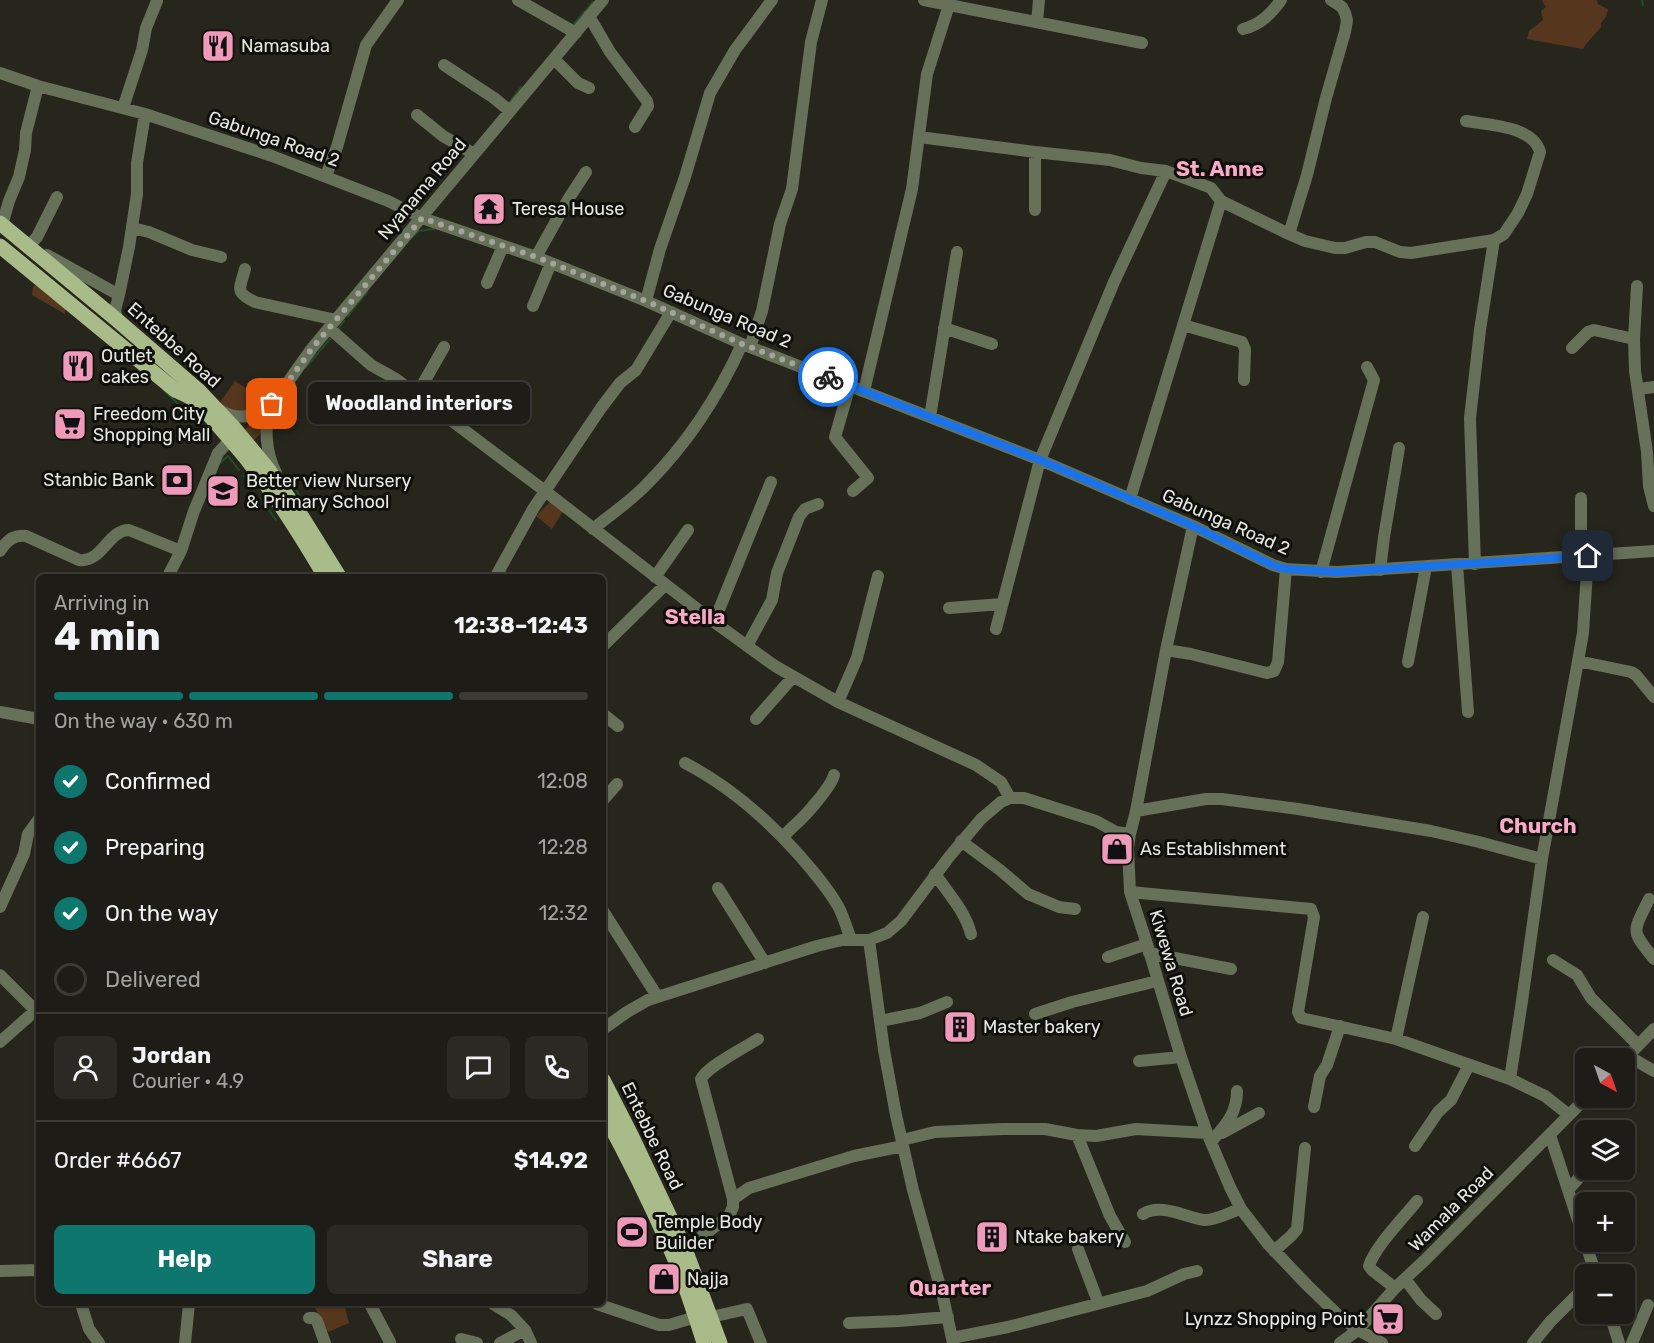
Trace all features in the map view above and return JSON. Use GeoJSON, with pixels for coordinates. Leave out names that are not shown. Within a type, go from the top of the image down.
{"type":"FeatureCollection","features":[{"type":"Feature","properties":{"kind":"main road","name":"Entebbe Road"},"geometry":{"type":"LineString","coordinates":[[1,224],[186,379],[212,405],[247,443],[286,493],[337,574]]}},
{"type":"Feature","properties":{"kind":"main road","name":"Entebbe Road"},"geometry":{"type":"LineString","coordinates":[[0,246],[175,390],[194,399],[252,465],[312,552],[324,574]]}},
{"type":"Feature","properties":{"kind":"main road","name":"Entebbe Road"},"geometry":{"type":"LineString","coordinates":[[606,1086],[685,1249],[703,1317],[704,1343]]}},
{"type":"Feature","properties":{"kind":"main road","name":"Entebbe Road"},"geometry":{"type":"LineString","coordinates":[[606,1118],[669,1246],[688,1293],[720,1343]]}},
{"type":"Feature","properties":{"kind":"street"},"geometry":{"type":"LineString","coordinates":[[326,176],[337,147],[366,45],[398,0]]}},
{"type":"Feature","properties":{"kind":"street"},"geometry":{"type":"LineString","coordinates":[[518,0],[576,33]]}},
{"type":"Feature","properties":{"kind":"street","name":"Nyanama Road"},"geometry":{"type":"LineString","coordinates":[[212,405],[225,413],[244,417],[253,416],[272,404],[313,347],[603,0]]}},
{"type":"Feature","properties":{"kind":"street"},"geometry":{"type":"LineString","coordinates":[[646,301],[660,249],[685,177],[710,93],[735,50],[772,0]]}},
{"type":"Feature","properties":{"kind":"street"},"geometry":{"type":"LineString","coordinates":[[593,528],[646,485],[677,450],[720,389],[746,345],[762,311],[780,224],[792,189],[811,42],[822,0]]}},
{"type":"Feature","properties":{"kind":"street"},"geometry":{"type":"LineString","coordinates":[[924,0],[1142,43]]}},
{"type":"Feature","properties":{"kind":"street"},"geometry":{"type":"LineString","coordinates":[[1037,22],[1040,0]]}},
{"type":"Feature","properties":{"kind":"street"},"geometry":{"type":"LineString","coordinates":[[1243,29],[1255,26],[1262,21],[1281,0]]}},
{"type":"Feature","properties":{"kind":"street"},"geometry":{"type":"LineString","coordinates":[[1289,234],[1307,176],[1345,32],[1347,20],[1345,13],[1342,7],[1331,0]]}},
{"type":"Feature","properties":{"kind":"street"},"geometry":{"type":"LineString","coordinates":[[123,108],[142,50],[146,28],[157,1]]}},
{"type":"Feature","properties":{"kind":"street"},"geometry":{"type":"LineString","coordinates":[[864,391],[912,189],[927,74],[949,5]]}},
{"type":"Feature","properties":{"kind":"street"},"geometry":{"type":"LineString","coordinates":[[589,16],[610,52],[647,101],[648,106],[635,127]]}},
{"type":"Feature","properties":{"kind":"street"},"geometry":{"type":"LineString","coordinates":[[554,59],[578,83],[589,88]]}},
{"type":"Feature","properties":{"kind":"street"},"geometry":{"type":"LineString","coordinates":[[444,65],[510,111]]}},
{"type":"Feature","properties":{"kind":"street","name":"Gabunga Road 2"},"geometry":{"type":"LineString","coordinates":[[0,73],[38,86],[145,114],[326,176],[388,201],[422,218],[536,257],[646,301],[746,345],[1040,460],[1286,569],[1321,572],[1380,570],[1654,551]]}},
{"type":"Feature","properties":{"kind":"street"},"geometry":{"type":"LineString","coordinates":[[1,224],[19,177],[26,133],[38,86]]}},
{"type":"Feature","properties":{"kind":"street"},"geometry":{"type":"LineString","coordinates":[[117,320],[115,310],[132,228],[137,194],[137,163],[145,114]]}},
{"type":"Feature","properties":{"kind":"street"},"geometry":{"type":"LineString","coordinates":[[417,115],[443,136],[474,154]]}},
{"type":"Feature","properties":{"kind":"street"},"geometry":{"type":"LineString","coordinates":[[919,136],[1110,160],[1141,168],[1166,171],[1211,188],[1221,201],[1305,241],[1335,248],[1375,242],[1400,252],[1411,253],[1494,240],[1507,230],[1527,194],[1540,152],[1538,146],[1518,130],[1467,121]]}},
{"type":"Feature","properties":{"kind":"street"},"geometry":{"type":"LineString","coordinates":[[1035,152],[1035,210]]}},
{"type":"Feature","properties":{"kind":"street"},"geometry":{"type":"LineString","coordinates":[[996,629],[1040,460],[1114,282],[1166,171]]}},
{"type":"Feature","properties":{"kind":"street"},"geometry":{"type":"LineString","coordinates":[[536,257],[586,172]]}},
{"type":"Feature","properties":{"kind":"street"},"geometry":{"type":"LineString","coordinates":[[23,242],[37,237],[57,197]]}},
{"type":"Feature","properties":{"kind":"street"},"geometry":{"type":"LineString","coordinates":[[1130,499],[1221,201]]}},
{"type":"Feature","properties":{"kind":"street"},"geometry":{"type":"LineString","coordinates":[[132,228],[149,232],[192,250],[221,257]]}},
{"type":"Feature","properties":{"kind":"street"},"geometry":{"type":"LineString","coordinates":[[1474,564],[1470,418],[1480,330],[1494,240]]}},
{"type":"Feature","properties":{"kind":"street"},"geometry":{"type":"LineString","coordinates":[[23,242],[119,295]]}},
{"type":"Feature","properties":{"kind":"street"},"geometry":{"type":"LineString","coordinates":[[487,283],[503,246]]}},
{"type":"Feature","properties":{"kind":"street"},"geometry":{"type":"LineString","coordinates":[[930,417],[957,252]]}},
{"type":"Feature","properties":{"kind":"street"},"geometry":{"type":"LineString","coordinates":[[533,306],[551,263]]}},
{"type":"Feature","properties":{"kind":"street"},"geometry":{"type":"LineString","coordinates":[[245,269],[240,290],[242,295],[255,302],[333,324],[371,365],[396,379],[747,646],[793,677],[838,702],[976,765],[1001,782],[1010,798]]}},
{"type":"Feature","properties":{"kind":"street"},"geometry":{"type":"LineString","coordinates":[[1637,286],[1635,371],[1647,452],[1649,486],[1654,506]]}},
{"type":"Feature","properties":{"kind":"street"},"geometry":{"type":"LineString","coordinates":[[497,574],[520,529],[545,491],[601,408],[620,383],[636,370],[671,312]]}},
{"type":"Feature","properties":{"kind":"street"},"geometry":{"type":"LineString","coordinates":[[1183,325],[1242,342],[1245,349],[1244,380]]}},
{"type":"Feature","properties":{"kind":"street"},"geometry":{"type":"LineString","coordinates":[[944,328],[992,344]]}},
{"type":"Feature","properties":{"kind":"street"},"geometry":{"type":"LineString","coordinates":[[1572,348],[1588,332],[1594,330],[1634,339]]}},
{"type":"Feature","properties":{"kind":"street"},"geometry":{"type":"LineString","coordinates":[[416,396],[444,347]]}},
{"type":"Feature","properties":{"kind":"street"},"geometry":{"type":"LineString","coordinates":[[1321,572],[1374,380],[1367,368]]}},
{"type":"Feature","properties":{"kind":"street"},"geometry":{"type":"LineString","coordinates":[[850,385],[835,437],[868,478],[853,491]]}},
{"type":"Feature","properties":{"kind":"street"},"geometry":{"type":"LineString","coordinates":[[1638,389],[1654,387]]}},
{"type":"Feature","properties":{"kind":"street","name":"Nyanama Road"},"geometry":{"type":"LineString","coordinates":[[272,404],[267,428],[267,446],[271,463],[286,493]]}},
{"type":"Feature","properties":{"kind":"street"},"geometry":{"type":"LineString","coordinates":[[169,574],[181,551],[215,460],[220,450],[230,440]]}},
{"type":"Feature","properties":{"kind":"street"},"geometry":{"type":"LineString","coordinates":[[1380,570],[1399,448]]}},
{"type":"Feature","properties":{"kind":"street"},"geometry":{"type":"LineString","coordinates":[[714,622],[771,482]]}},
{"type":"Feature","properties":{"kind":"street"},"geometry":{"type":"LineString","coordinates":[[1510,1079],[1542,859],[1583,633],[1585,556],[1581,498]]}},
{"type":"Feature","properties":{"kind":"street"},"geometry":{"type":"LineString","coordinates":[[747,646],[772,600],[777,573],[799,517],[805,509],[818,504]]}},
{"type":"Feature","properties":{"kind":"street","name":"Kiwewa Road"},"geometry":{"type":"LineString","coordinates":[[1193,526],[1130,834],[1128,848],[1130,892],[1180,1058],[1241,1209],[1274,1251],[1339,1316],[1382,1343]]}},
{"type":"Feature","properties":{"kind":"street"},"geometry":{"type":"LineString","coordinates":[[0,551],[11,538],[22,535],[86,561],[93,558],[118,534],[129,530],[181,551]]}},
{"type":"Feature","properties":{"kind":"street"},"geometry":{"type":"LineString","coordinates":[[606,643],[660,581],[688,530]]}},
{"type":"Feature","properties":{"kind":"street"},"geometry":{"type":"LineString","coordinates":[[1457,565],[1468,712]]}},
{"type":"Feature","properties":{"kind":"street"},"geometry":{"type":"LineString","coordinates":[[1408,662],[1426,567]]}},
{"type":"Feature","properties":{"kind":"street"},"geometry":{"type":"LineString","coordinates":[[1166,650],[1267,673],[1274,671],[1278,662],[1286,569]]}},
{"type":"Feature","properties":{"kind":"street"},"geometry":{"type":"LineString","coordinates":[[838,702],[857,658],[878,576]]}},
{"type":"Feature","properties":{"kind":"street"},"geometry":{"type":"LineString","coordinates":[[949,608],[1002,603]]}},
{"type":"Feature","properties":{"kind":"street"},"geometry":{"type":"LineString","coordinates":[[1578,662],[1631,672],[1654,697]]}},
{"type":"Feature","properties":{"kind":"street"},"geometry":{"type":"LineString","coordinates":[[756,719],[793,677]]}},
{"type":"Feature","properties":{"kind":"street"},"geometry":{"type":"LineString","coordinates":[[0,712],[36,718]]}},
{"type":"Feature","properties":{"kind":"street"},"geometry":{"type":"LineString","coordinates":[[606,716],[618,726]]}},
{"type":"Feature","properties":{"kind":"street"},"geometry":{"type":"LineString","coordinates":[[685,763],[712,778],[751,807],[783,838],[812,869],[830,893],[852,940]]}},
{"type":"Feature","properties":{"kind":"street"},"geometry":{"type":"LineString","coordinates":[[783,838],[786,831],[798,823],[823,794],[834,775]]}},
{"type":"Feature","properties":{"kind":"street"},"geometry":{"type":"LineString","coordinates":[[606,797],[617,784]]}},
{"type":"Feature","properties":{"kind":"street"},"geometry":{"type":"LineString","coordinates":[[606,1027],[637,1006],[657,996],[830,943],[869,940],[887,933],[901,921],[935,874],[981,819],[1001,802],[1010,798],[1024,798],[1096,821],[1116,832],[1130,834]]}},
{"type":"Feature","properties":{"kind":"street"},"geometry":{"type":"LineString","coordinates":[[1136,811],[1206,799],[1222,799],[1431,831],[1542,859]]}},
{"type":"Feature","properties":{"kind":"street"},"geometry":{"type":"LineString","coordinates":[[0,908],[24,854],[28,834],[36,823]]}},
{"type":"Feature","properties":{"kind":"street"},"geometry":{"type":"LineString","coordinates":[[961,842],[1028,894],[1059,907],[1075,909]]}},
{"type":"Feature","properties":{"kind":"street"},"geometry":{"type":"LineString","coordinates":[[935,874],[961,910],[971,934]]}},
{"type":"Feature","properties":{"kind":"street"},"geometry":{"type":"LineString","coordinates":[[718,888],[765,963]]}},
{"type":"Feature","properties":{"kind":"street"},"geometry":{"type":"LineString","coordinates":[[1130,892],[1311,909],[1314,917],[1298,1012],[1304,1020],[1396,1039],[1510,1079],[1545,1096],[1569,1115]]}},
{"type":"Feature","properties":{"kind":"street"},"geometry":{"type":"LineString","coordinates":[[1649,899],[1636,925],[1636,930],[1640,941],[1654,959]]}},
{"type":"Feature","properties":{"kind":"street"},"geometry":{"type":"LineString","coordinates":[[606,916],[657,996]]}},
{"type":"Feature","properties":{"kind":"street"},"geometry":{"type":"LineString","coordinates":[[1396,1039],[1423,916]]}},
{"type":"Feature","properties":{"kind":"street"},"geometry":{"type":"LineString","coordinates":[[869,940],[890,1089],[918,1209],[953,1340],[1147,1291],[1184,1274],[1197,1271]]}},
{"type":"Feature","properties":{"kind":"street"},"geometry":{"type":"LineString","coordinates":[[1108,957],[1148,948],[1231,969]]}},
{"type":"Feature","properties":{"kind":"street"},"geometry":{"type":"LineString","coordinates":[[1552,960],[1577,975],[1591,998],[1638,1046]]}},
{"type":"Feature","properties":{"kind":"street"},"geometry":{"type":"LineString","coordinates":[[0,975],[36,1012]]}},
{"type":"Feature","properties":{"kind":"street"},"geometry":{"type":"LineString","coordinates":[[1035,1014],[1072,1002],[1157,981]]}},
{"type":"Feature","properties":{"kind":"street"},"geometry":{"type":"LineString","coordinates":[[880,1021],[920,1013],[946,1002]]}},
{"type":"Feature","properties":{"kind":"street"},"geometry":{"type":"LineString","coordinates":[[0,1042],[36,1014]]}},
{"type":"Feature","properties":{"kind":"street"},"geometry":{"type":"LineString","coordinates":[[1314,1107],[1320,1076],[1327,1065],[1340,1026]]}},
{"type":"Feature","properties":{"kind":"street"},"geometry":{"type":"LineString","coordinates":[[1635,1049],[1654,1029]]}},
{"type":"Feature","properties":{"kind":"street"},"geometry":{"type":"LineString","coordinates":[[685,1249],[729,1216],[733,1207],[733,1199],[701,1079],[714,1066],[758,1039]]}},
{"type":"Feature","properties":{"kind":"street"},"geometry":{"type":"LineString","coordinates":[[1139,1061],[1180,1058]]}},
{"type":"Feature","properties":{"kind":"street"},"geometry":{"type":"LineString","coordinates":[[1635,1062],[1654,1071]]}},
{"type":"Feature","properties":{"kind":"street"},"geometry":{"type":"LineString","coordinates":[[1414,1146],[1438,1112],[1449,1102],[1469,1065]]}},
{"type":"Feature","properties":{"kind":"street"},"geometry":{"type":"LineString","coordinates":[[1212,1136],[1236,1107],[1237,1090]]}},
{"type":"Feature","properties":{"kind":"street","name":"Wamala Road"},"geometry":{"type":"LineString","coordinates":[[1340,1343],[1358,1330],[1395,1288],[1576,1108]]}},
{"type":"Feature","properties":{"kind":"street"},"geometry":{"type":"LineString","coordinates":[[733,1199],[749,1188],[935,1132],[1045,1129],[1077,1135],[1102,1136],[1136,1129],[1212,1136],[1259,1113]]}},
{"type":"Feature","properties":{"kind":"street"},"geometry":{"type":"LineString","coordinates":[[1077,1135],[1110,1216],[1125,1242]]}},
{"type":"Feature","properties":{"kind":"street"},"geometry":{"type":"LineString","coordinates":[[1550,1135],[1592,1264]]}},
{"type":"Feature","properties":{"kind":"street"},"geometry":{"type":"LineString","coordinates":[[1274,1251],[1297,1228],[1305,1148]]}},
{"type":"Feature","properties":{"kind":"street"},"geometry":{"type":"LineString","coordinates":[[1568,1190],[1577,1180]]}},
{"type":"Feature","properties":{"kind":"street"},"geometry":{"type":"LineString","coordinates":[[1395,1288],[1372,1270],[1369,1266],[1370,1262],[1383,1242],[1417,1201]]}},
{"type":"Feature","properties":{"kind":"street"},"geometry":{"type":"LineString","coordinates":[[1143,1214],[1153,1210],[1162,1210],[1207,1220],[1241,1209]]}},
{"type":"Feature","properties":{"kind":"street"},"geometry":{"type":"LineString","coordinates":[[1078,1249],[1098,1302]]}},
{"type":"Feature","properties":{"kind":"street"},"geometry":{"type":"LineString","coordinates":[[0,1271],[36,1270]]}},
{"type":"Feature","properties":{"kind":"street"},"geometry":{"type":"LineString","coordinates":[[1405,1279],[1421,1300],[1436,1314]]}},
{"type":"Feature","properties":{"kind":"street"},"geometry":{"type":"LineString","coordinates":[[1533,1343],[1575,1296]]}},
{"type":"Feature","properties":{"kind":"street"},"geometry":{"type":"LineString","coordinates":[[1632,1343],[1648,1305]]}},
{"type":"Feature","properties":{"kind":"street"},"geometry":{"type":"LineString","coordinates":[[82,1306],[89,1329],[99,1343]]}},
{"type":"Feature","properties":{"kind":"street"},"geometry":{"type":"LineString","coordinates":[[185,1343],[189,1306]]}},
{"type":"Feature","properties":{"kind":"street"},"geometry":{"type":"LineString","coordinates":[[371,1306],[390,1342]]}},
{"type":"Feature","properties":{"kind":"street"},"geometry":{"type":"LineString","coordinates":[[496,1306],[511,1315],[525,1330],[531,1343]]}},
{"type":"Feature","properties":{"kind":"street"},"geometry":{"type":"LineString","coordinates":[[603,1306],[659,1325],[747,1309],[761,1343]]}},
{"type":"Feature","properties":{"kind":"street"},"geometry":{"type":"LineString","coordinates":[[849,1323],[948,1317]]}},
{"type":"Feature","properties":{"kind":"street"},"geometry":{"type":"LineString","coordinates":[[309,1318],[317,1321],[325,1343]]}},
{"type":"Feature","properties":{"kind":"street"},"geometry":{"type":"LineString","coordinates":[[1613,1324],[1619,1343]]}},
{"type":"Feature","properties":{"kind":"street"},"geometry":{"type":"LineString","coordinates":[[500,1343],[525,1330]]}},
{"type":"Feature","properties":{"kind":"street"},"geometry":{"type":"LineString","coordinates":[[461,1339],[477,1343]]}},
{"type":"Feature","properties":{"kind":"shaded area"},"geometry":{"type":"Polygon","coordinates":[[[1543,0],[1597,0],[1598,4],[1608,9],[1601,27],[1583,49],[1527,39],[1529,31],[1543,20],[1541,11],[1546,7],[1543,0]]]}},
{"type":"Feature","properties":{"kind":"shaded area"},"geometry":{"type":"Polygon","coordinates":[[[35,285],[65,305],[65,314],[32,295],[35,285]]]}},
{"type":"Feature","properties":{"kind":"shaded area"},"geometry":{"type":"Polygon","coordinates":[[[235,381],[269,403],[244,412],[218,405],[235,381]]]}},
{"type":"Feature","properties":{"kind":"shaded area"},"geometry":{"type":"Polygon","coordinates":[[[265,416],[263,431],[251,443],[243,433],[252,420],[265,416]]]}},
{"type":"Feature","properties":{"kind":"shaded area"},"geometry":{"type":"Polygon","coordinates":[[[551,501],[563,511],[552,529],[536,516],[551,501]]]}},
{"type":"Feature","properties":{"kind":"shaded area"},"geometry":{"type":"Polygon","coordinates":[[[314,1306],[345,1306],[349,1323],[328,1332],[314,1306]]]}},
{"type":"Feature","properties":{"kind":"waterway"},"geometry":{"type":"LineString","coordinates":[[1642,0],[1643,5]]}},
{"type":"Feature","properties":{"kind":"waterway"},"geometry":{"type":"LineString","coordinates":[[572,26],[593,2]]}},
{"type":"Feature","properties":{"kind":"waterway"},"geometry":{"type":"LineString","coordinates":[[509,103],[521,87]]}},
{"type":"Feature","properties":{"kind":"waterway"},"geometry":{"type":"LineString","coordinates":[[412,237],[419,231],[434,229]]}},
{"type":"Feature","properties":{"kind":"waterway"},"geometry":{"type":"LineString","coordinates":[[348,316],[367,292]]}},
{"type":"Feature","properties":{"kind":"waterway"},"geometry":{"type":"LineString","coordinates":[[337,331],[344,321]]}},
{"type":"Feature","properties":{"kind":"waterway"},"geometry":{"type":"LineString","coordinates":[[305,368],[331,338]]}},
{"type":"Feature","properties":{"kind":"waterway"},"geometry":{"type":"LineString","coordinates":[[163,389],[192,415]]}},
{"type":"Feature","properties":{"kind":"waterway"},"geometry":{"type":"LineString","coordinates":[[266,401],[273,391]]}},
{"type":"Feature","properties":{"kind":"waterway"},"geometry":{"type":"LineString","coordinates":[[274,420],[280,402]]}},
{"type":"Feature","properties":{"kind":"waterway"},"geometry":{"type":"LineString","coordinates":[[249,437],[262,421]]}},
{"type":"Feature","properties":{"kind":"waterway"},"geometry":{"type":"LineString","coordinates":[[228,456],[239,470]]}},
{"type":"Feature","properties":{"kind":"waterway"},"geometry":{"type":"LineString","coordinates":[[219,464],[228,456]]}},
{"type":"Feature","properties":{"kind":"waterway"},"geometry":{"type":"LineString","coordinates":[[244,476],[254,490]]}},
{"type":"Feature","properties":{"kind":"waterway"},"geometry":{"type":"LineString","coordinates":[[294,487],[303,500]]}},
{"type":"Feature","properties":{"kind":"waterway"},"geometry":{"type":"LineString","coordinates":[[261,499],[276,520]]}},
{"type":"Feature","properties":{"kind":"way so far"},"geometry":{"type":"LineString","coordinates":[[272,404],[313,347],[422,218],[536,257],[646,301],[742,344],[828,377]]}},
{"type":"Feature","properties":{"kind":"place","name":"Namasuba"},"geometry":{"type":"Point","coordinates":[218,46]}},
{"type":"Feature","properties":{"kind":"place","name":"Teresa House"},"geometry":{"type":"Point","coordinates":[489,209]}},
{"type":"Feature","properties":{"kind":"place","name":"Outlet cakes"},"geometry":{"type":"Point","coordinates":[78,366]}},
{"type":"Feature","properties":{"kind":"place","name":"Woodland interiors"},"geometry":{"type":"Point","coordinates":[272,404]}},
{"type":"Feature","properties":{"kind":"place","name":"Freedom City Shopping Mall"},"geometry":{"type":"Point","coordinates":[70,424]}},
{"type":"Feature","properties":{"kind":"place","name":"Stanbic Bank"},"geometry":{"type":"Point","coordinates":[177,480]}},
{"type":"Feature","properties":{"kind":"place","name":"Better view Nursery & Primary School"},"geometry":{"type":"Point","coordinates":[223,491]}},
{"type":"Feature","properties":{"kind":"place","name":"As Establishment"},"geometry":{"type":"Point","coordinates":[1117,849]}},
{"type":"Feature","properties":{"kind":"place","name":"Master bakery"},"geometry":{"type":"Point","coordinates":[960,1027]}},
{"type":"Feature","properties":{"kind":"place","name":"Temple Body Builder"},"geometry":{"type":"Point","coordinates":[632,1232]}},
{"type":"Feature","properties":{"kind":"place","name":"Ntake bakery"},"geometry":{"type":"Point","coordinates":[992,1237]}},
{"type":"Feature","properties":{"kind":"place","name":"Najja"},"geometry":{"type":"Point","coordinates":[664,1279]}},
{"type":"Feature","properties":{"kind":"place","name":"Lynzz Shopping Point"},"geometry":{"type":"Point","coordinates":[1388,1319]}},
{"type":"Feature","properties":{"kind":"district","name":"St. Anne"},"geometry":{"type":"Point","coordinates":[1220,168]}},
{"type":"Feature","properties":{"kind":"district","name":"Stella"},"geometry":{"type":"Point","coordinates":[695,616]}},
{"type":"Feature","properties":{"kind":"district","name":"Church"},"geometry":{"type":"Point","coordinates":[1538,825]}},
{"type":"Feature","properties":{"kind":"district","name":"Quarter"},"geometry":{"type":"Point","coordinates":[950,1287]}},
{"type":"Feature","properties":{"kind":"route"},"geometry":{"type":"LineString","coordinates":[[828,377],[1040,460],[1193,526],[1272,565],[1286,569],[1337,572],[1588,556]]}}]}
